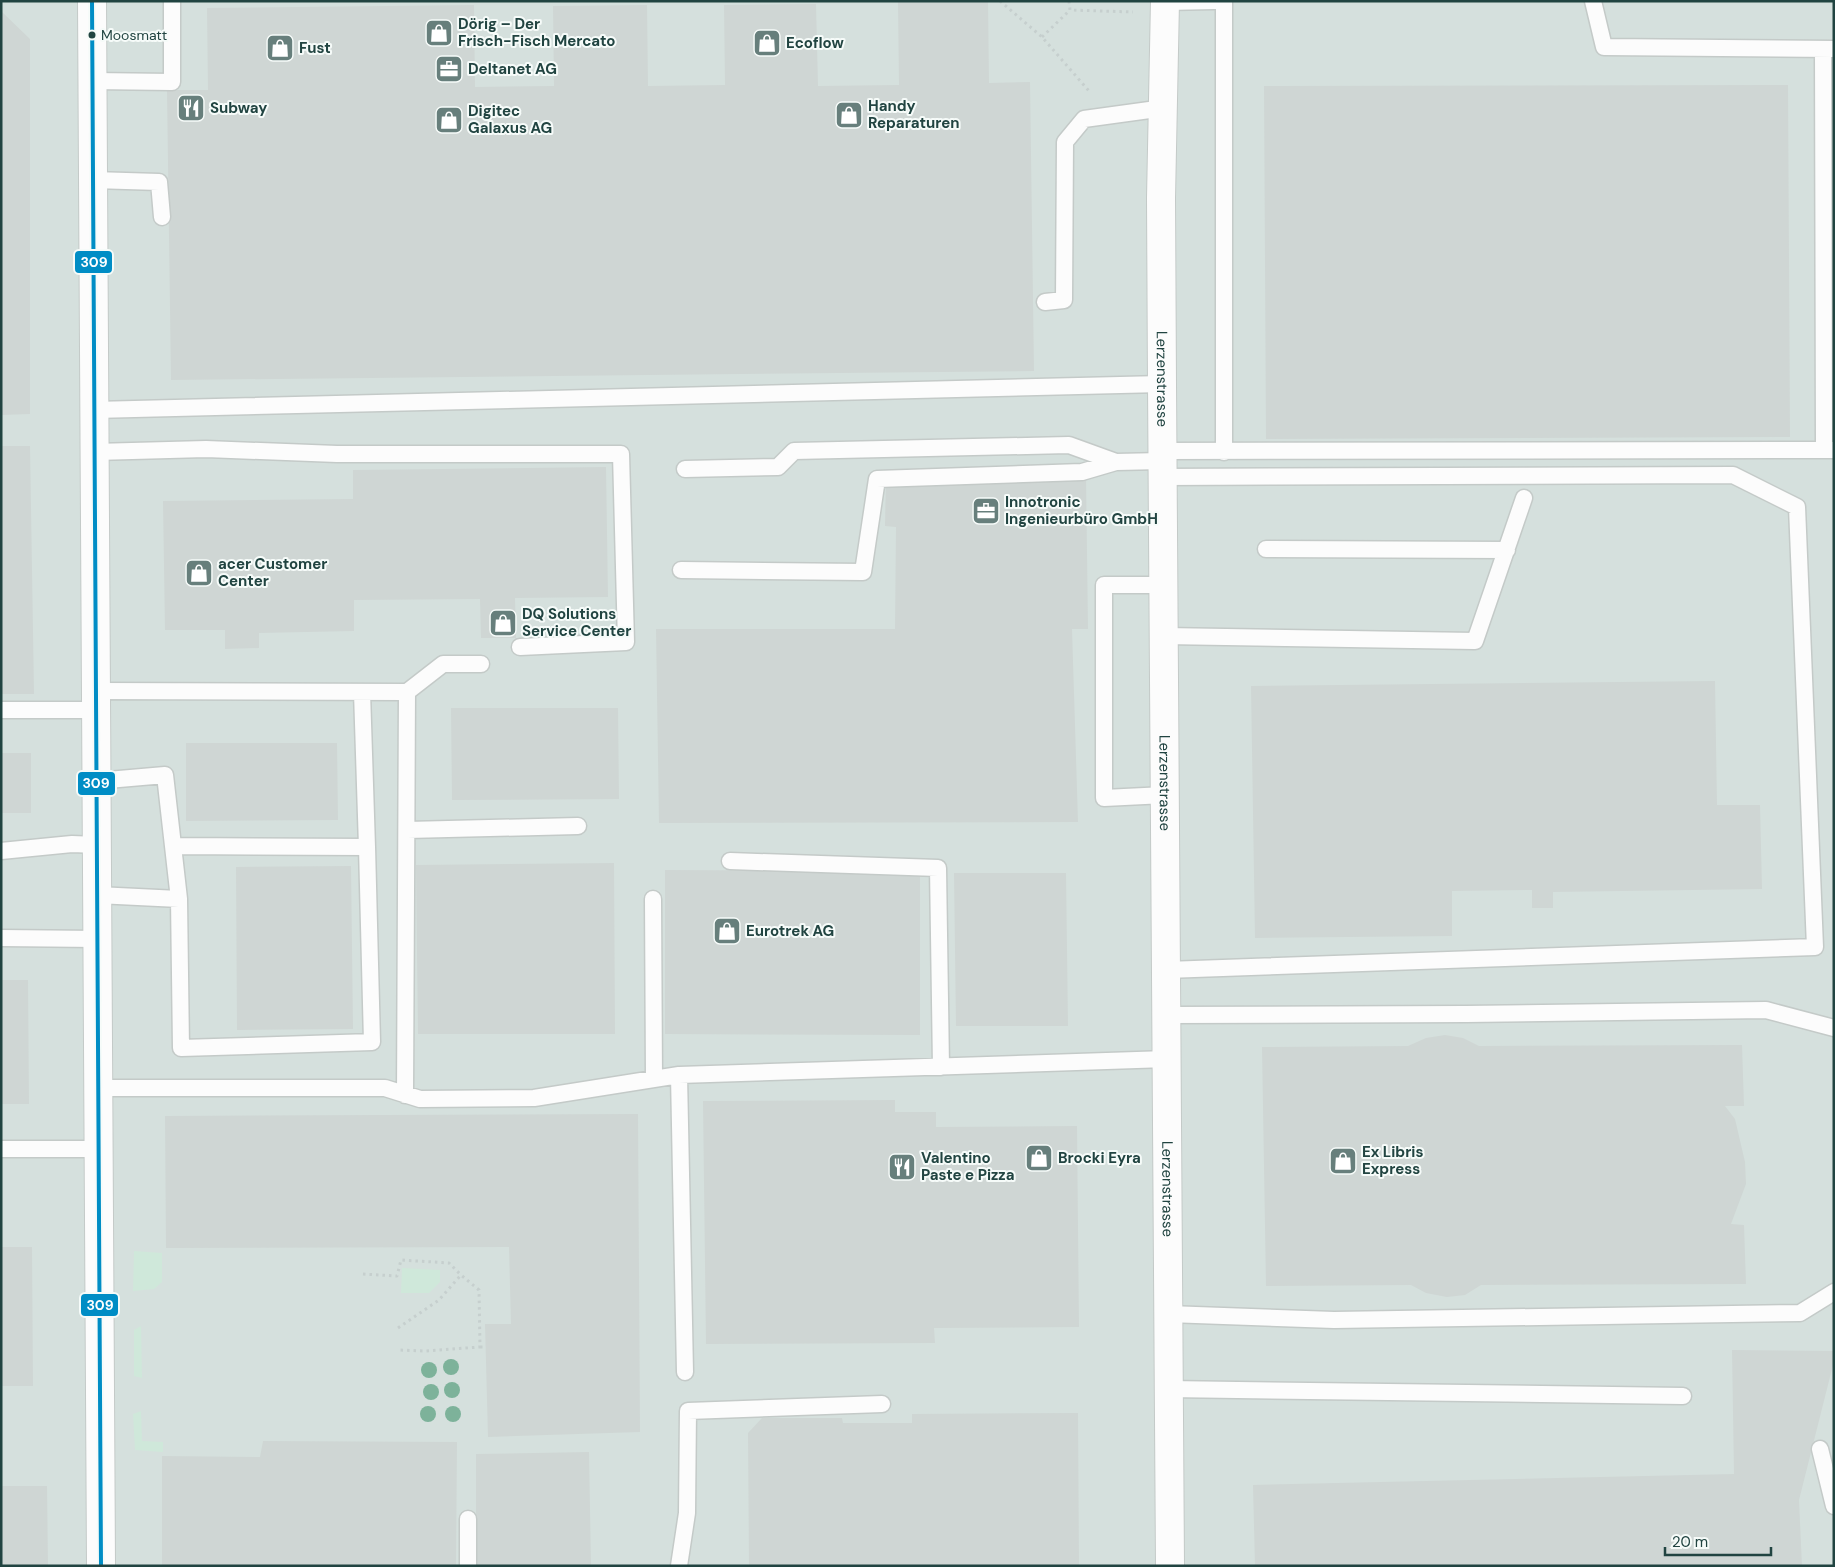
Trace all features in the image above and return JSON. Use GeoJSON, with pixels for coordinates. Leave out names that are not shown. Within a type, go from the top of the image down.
{"type":"FeatureCollection","features":[{"type":"Feature","properties":{"kind":"street"},"geometry":{"type":"LineString","coordinates":[[92,1],[101,1566]]}},
{"type":"Feature","properties":{"kind":"street","name":"Lerzenstrasse"},"geometry":{"type":"LineString","coordinates":[[1166,5],[1161,198],[1170,1566]]}},
{"type":"Feature","properties":{"kind":"lane"},"geometry":{"type":"LineString","coordinates":[[93,81],[172,82],[172,1]]}},
{"type":"Feature","properties":{"kind":"lane"},"geometry":{"type":"LineString","coordinates":[[1166,5],[1214,1]]}},
{"type":"Feature","properties":{"kind":"lane"},"geometry":{"type":"LineString","coordinates":[[1224,1],[1224,452]]}},
{"type":"Feature","properties":{"kind":"lane"},"geometry":{"type":"LineString","coordinates":[[1162,463],[1224,452],[1829,450],[1828,49],[1604,46],[1593,1]]}},
{"type":"Feature","properties":{"kind":"lane"},"geometry":{"type":"LineString","coordinates":[[1045,302],[1064,300],[1065,142],[1084,119],[1164,108]]}},
{"type":"Feature","properties":{"kind":"lane"},"geometry":{"type":"LineString","coordinates":[[93,180],[159,182],[162,217]]}},
{"type":"Feature","properties":{"kind":"lane"},"geometry":{"type":"LineString","coordinates":[[94,410],[1162,384]]}},
{"type":"Feature","properties":{"kind":"lane"},"geometry":{"type":"LineString","coordinates":[[685,469],[778,467],[794,451],[1059,445],[1069,445],[1116,462]]}},
{"type":"Feature","properties":{"kind":"lane"},"geometry":{"type":"LineString","coordinates":[[94,452],[206,449],[338,454],[621,454],[626,642],[520,647]]}},
{"type":"Feature","properties":{"kind":"lane"},"geometry":{"type":"LineString","coordinates":[[681,570],[863,572],[877,479],[1082,472],[1116,462],[1733,476],[1797,506],[1815,947],[1166,970]]}},
{"type":"Feature","properties":{"kind":"lane"},"geometry":{"type":"LineString","coordinates":[[1164,636],[1475,641],[1524,498]]}},
{"type":"Feature","properties":{"kind":"lane"},"geometry":{"type":"LineString","coordinates":[[1266,549],[1507,550]]}},
{"type":"Feature","properties":{"kind":"lane"},"geometry":{"type":"LineString","coordinates":[[1164,585],[1104,585],[1104,798],[1165,795]]}},
{"type":"Feature","properties":{"kind":"lane"},"geometry":{"type":"LineString","coordinates":[[1,710],[96,701],[407,692],[443,664],[481,664]]}},
{"type":"Feature","properties":{"kind":"lane"},"geometry":{"type":"LineString","coordinates":[[96,781],[165,775],[179,899],[181,1048],[372,1042],[362,692]]}},
{"type":"Feature","properties":{"kind":"lane"},"geometry":{"type":"LineString","coordinates":[[405,1095],[407,692]]}},
{"type":"Feature","properties":{"kind":"lane"},"geometry":{"type":"LineString","coordinates":[[407,830],[578,826]]}},
{"type":"Feature","properties":{"kind":"lane"},"geometry":{"type":"LineString","coordinates":[[1,851],[72,844],[97,845]]}},
{"type":"Feature","properties":{"kind":"lane"},"geometry":{"type":"LineString","coordinates":[[174,846],[367,847]]}},
{"type":"Feature","properties":{"kind":"lane"},"geometry":{"type":"LineString","coordinates":[[730,861],[938,868],[941,1067]]}},
{"type":"Feature","properties":{"kind":"lane"},"geometry":{"type":"LineString","coordinates":[[97,895],[179,899]]}},
{"type":"Feature","properties":{"kind":"lane"},"geometry":{"type":"LineString","coordinates":[[653,899],[654,1079]]}},
{"type":"Feature","properties":{"kind":"lane"},"geometry":{"type":"LineString","coordinates":[[1,938],[97,939]]}},
{"type":"Feature","properties":{"kind":"lane"},"geometry":{"type":"LineString","coordinates":[[1166,1015],[1766,1010],[1834,1028]]}},
{"type":"Feature","properties":{"kind":"lane"},"geometry":{"type":"LineString","coordinates":[[98,1088],[385,1088],[420,1099],[534,1098],[679,1075],[1167,1059]]}},
{"type":"Feature","properties":{"kind":"lane"},"geometry":{"type":"LineString","coordinates":[[679,1075],[685,1372]]}},
{"type":"Feature","properties":{"kind":"lane"},"geometry":{"type":"LineString","coordinates":[[1,1149],[98,1149]]}},
{"type":"Feature","properties":{"kind":"lane"},"geometry":{"type":"LineString","coordinates":[[1168,1314],[1334,1320],[1800,1313],[1834,1292]]}},
{"type":"Feature","properties":{"kind":"lane"},"geometry":{"type":"LineString","coordinates":[[1168,1389],[1682,1396]]}},
{"type":"Feature","properties":{"kind":"lane"},"geometry":{"type":"LineString","coordinates":[[679,1566],[687,1513],[688,1411],[882,1404]]}},
{"type":"Feature","properties":{"kind":"lane"},"geometry":{"type":"LineString","coordinates":[[1820,1449],[1834,1506]]}},
{"type":"Feature","properties":{"kind":"lane"},"geometry":{"type":"LineString","coordinates":[[468,1519],[468,1566]]}},
{"type":"Feature","properties":{"kind":"path"},"geometry":{"type":"LineString","coordinates":[[1069,1],[1070,10]]}},
{"type":"Feature","properties":{"kind":"path"},"geometry":{"type":"LineString","coordinates":[[1042,37],[1070,10],[1166,5]]}},
{"type":"Feature","properties":{"kind":"path"},"geometry":{"type":"LineString","coordinates":[[363,1274],[396,1276],[401,1260],[449,1263],[479,1290],[480,1347]]}},
{"type":"Feature","properties":{"kind":"path"},"geometry":{"type":"LineString","coordinates":[[398,1328],[439,1300],[461,1275]]}},
{"type":"Feature","properties":{"kind":"path"},"geometry":{"type":"LineString","coordinates":[[399,1350],[425,1351],[485,1347]]}},
{"type":"Feature","properties":{"kind":"shaded area"},"geometry":{"type":"Polygon","coordinates":[[[1,1],[1834,1],[1834,1566],[1,1566],[1,1]]]}},
{"type":"Feature","properties":{"kind":"green space"},"geometry":{"type":"Polygon","coordinates":[[[134,1251],[162,1253],[162,1282],[154,1289],[133,1291],[134,1251]]]}},
{"type":"Feature","properties":{"kind":"green space"},"geometry":{"type":"Polygon","coordinates":[[[402,1268],[440,1270],[440,1282],[429,1293],[401,1293],[402,1268]]]}},
{"type":"Feature","properties":{"kind":"green space"},"geometry":{"type":"Polygon","coordinates":[[[141,1326],[142,1378],[134,1376],[134,1330],[141,1326]]]}},
{"type":"Feature","properties":{"kind":"green space"},"geometry":{"type":"Polygon","coordinates":[[[141,1411],[142,1441],[163,1442],[163,1452],[135,1450],[133,1414],[141,1411]]]}},
{"type":"Feature","properties":{"kind":"building"},"geometry":{"type":"Polygon","coordinates":[[[988,1],[989,83],[1030,82],[1034,371],[171,380],[167,90],[208,90],[207,8],[474,5],[475,87],[554,86],[553,6],[647,5],[648,86],[725,85],[724,5],[816,4],[818,86],[899,85],[898,2],[988,1]]]}},
{"type":"Feature","properties":{"kind":"building"},"geometry":{"type":"Polygon","coordinates":[[[1,11],[30,39],[30,414],[1,415],[1,11]]]}},
{"type":"Feature","properties":{"kind":"building"},"geometry":{"type":"Polygon","coordinates":[[[1788,85],[1790,437],[1266,439],[1264,86],[1788,85]]]}},
{"type":"Feature","properties":{"kind":"building"},"geometry":{"type":"Polygon","coordinates":[[[1,446],[30,446],[34,694],[1,694],[1,446]]]}},
{"type":"Feature","properties":{"kind":"building"},"geometry":{"type":"Polygon","coordinates":[[[606,467],[608,597],[515,598],[516,638],[481,638],[480,599],[354,600],[354,631],[259,633],[259,648],[225,649],[225,630],[165,630],[163,501],[353,499],[353,470],[606,467]]]}},
{"type":"Feature","properties":{"kind":"building"},"geometry":{"type":"Polygon","coordinates":[[[1086,476],[1088,629],[1072,629],[1078,822],[659,823],[656,629],[895,629],[896,527],[885,526],[886,479],[1086,476]]]}},
{"type":"Feature","properties":{"kind":"building"},"geometry":{"type":"Polygon","coordinates":[[[1715,681],[1717,805],[1760,805],[1762,889],[1553,892],[1553,908],[1532,908],[1532,890],[1452,891],[1452,936],[1255,938],[1251,686],[1715,681]]]}},
{"type":"Feature","properties":{"kind":"building"},"geometry":{"type":"Polygon","coordinates":[[[451,708],[618,708],[619,799],[452,800],[451,708]]]}},
{"type":"Feature","properties":{"kind":"building"},"geometry":{"type":"Polygon","coordinates":[[[186,743],[337,743],[338,820],[186,821],[186,743]]]}},
{"type":"Feature","properties":{"kind":"building"},"geometry":{"type":"Polygon","coordinates":[[[1,753],[31,753],[31,813],[1,813],[1,753]]]}},
{"type":"Feature","properties":{"kind":"building"},"geometry":{"type":"Polygon","coordinates":[[[614,863],[615,1034],[418,1034],[416,865],[614,863]]]}},
{"type":"Feature","properties":{"kind":"building"},"geometry":{"type":"Polygon","coordinates":[[[351,866],[353,1029],[237,1030],[236,867],[351,866]]]}},
{"type":"Feature","properties":{"kind":"building"},"geometry":{"type":"Polygon","coordinates":[[[665,870],[920,871],[920,1035],[665,1034],[665,870]]]}},
{"type":"Feature","properties":{"kind":"building"},"geometry":{"type":"Polygon","coordinates":[[[954,873],[1066,873],[1068,1026],[956,1026],[954,873]]]}},
{"type":"Feature","properties":{"kind":"building"},"geometry":{"type":"Polygon","coordinates":[[[1,980],[28,980],[29,1104],[1,1104],[1,980]]]}},
{"type":"Feature","properties":{"kind":"building"},"geometry":{"type":"Polygon","coordinates":[[[1445,1035],[1463,1038],[1479,1046],[1742,1045],[1744,1106],[1725,1106],[1735,1119],[1745,1162],[1746,1184],[1731,1224],[1744,1225],[1746,1284],[1481,1285],[1465,1295],[1447,1297],[1426,1293],[1411,1285],[1266,1286],[1262,1047],[1408,1046],[1426,1038],[1445,1035]]]}},
{"type":"Feature","properties":{"kind":"building"},"geometry":{"type":"Polygon","coordinates":[[[895,1100],[895,1112],[936,1112],[936,1127],[1077,1126],[1079,1327],[934,1328],[935,1343],[706,1344],[703,1101],[895,1100]]]}},
{"type":"Feature","properties":{"kind":"building"},"geometry":{"type":"Polygon","coordinates":[[[638,1114],[640,1432],[488,1437],[485,1324],[511,1324],[509,1247],[166,1248],[165,1116],[638,1114]]]}},
{"type":"Feature","properties":{"kind":"building"},"geometry":{"type":"Polygon","coordinates":[[[1,1247],[32,1247],[33,1386],[1,1386],[1,1247]]]}},
{"type":"Feature","properties":{"kind":"building"},"geometry":{"type":"Polygon","coordinates":[[[1732,1350],[1834,1351],[1834,1361],[1799,1500],[1802,1566],[1255,1566],[1253,1485],[1734,1474],[1732,1350]]]}},
{"type":"Feature","properties":{"kind":"building"},"geometry":{"type":"Polygon","coordinates":[[[1078,1413],[1079,1566],[749,1566],[748,1433],[762,1418],[842,1418],[843,1423],[912,1423],[912,1414],[1078,1413]]]}},
{"type":"Feature","properties":{"kind":"building"},"geometry":{"type":"Polygon","coordinates":[[[263,1441],[457,1442],[456,1566],[162,1566],[162,1456],[260,1457],[263,1441]]]}},
{"type":"Feature","properties":{"kind":"building"},"geometry":{"type":"Polygon","coordinates":[[[589,1452],[591,1566],[476,1566],[476,1454],[589,1452]]]}},
{"type":"Feature","properties":{"kind":"building"},"geometry":{"type":"Polygon","coordinates":[[[1,1486],[47,1486],[48,1566],[1,1566],[1,1486]]]}},
{"type":"Feature","properties":{"kind":"transit line","name":"309"},"geometry":{"type":"LineString","coordinates":[[92,1],[101,1566]]}},
{"type":"Feature","properties":{"kind":"place","name":"Dörig – Der Frisch-Fisch Mercato"},"geometry":{"type":"Point","coordinates":[439,33]}},
{"type":"Feature","properties":{"kind":"place","name":"Moosmatt"},"geometry":{"type":"Point","coordinates":[92,35]}},
{"type":"Feature","properties":{"kind":"place","name":"Ecoflow"},"geometry":{"type":"Point","coordinates":[767,43]}},
{"type":"Feature","properties":{"kind":"place","name":"Fust"},"geometry":{"type":"Point","coordinates":[280,48]}},
{"type":"Feature","properties":{"kind":"place","name":"Deltanet AG"},"geometry":{"type":"Point","coordinates":[449,69]}},
{"type":"Feature","properties":{"kind":"place","name":"Subway"},"geometry":{"type":"Point","coordinates":[191,108]}},
{"type":"Feature","properties":{"kind":"place","name":"Handy Reparaturen"},"geometry":{"type":"Point","coordinates":[849,115]}},
{"type":"Feature","properties":{"kind":"place","name":"Digitec Galaxus AG"},"geometry":{"type":"Point","coordinates":[449,120]}},
{"type":"Feature","properties":{"kind":"place","name":"Innotronic Ingenieurbüro GmbH"},"geometry":{"type":"Point","coordinates":[986,511]}},
{"type":"Feature","properties":{"kind":"place","name":"acer Customer Center"},"geometry":{"type":"Point","coordinates":[199,573]}},
{"type":"Feature","properties":{"kind":"place","name":"DQ Solutions Service Center"},"geometry":{"type":"Point","coordinates":[503,623]}},
{"type":"Feature","properties":{"kind":"place","name":"Eurotrek AG"},"geometry":{"type":"Point","coordinates":[727,931]}},
{"type":"Feature","properties":{"kind":"place","name":"Brocki Eyra"},"geometry":{"type":"Point","coordinates":[1039,1158]}},
{"type":"Feature","properties":{"kind":"place","name":"Ex Libris Express"},"geometry":{"type":"Point","coordinates":[1343,1161]}},
{"type":"Feature","properties":{"kind":"place","name":"Valentino Paste e Pizza"},"geometry":{"type":"Point","coordinates":[902,1167]}}]}
